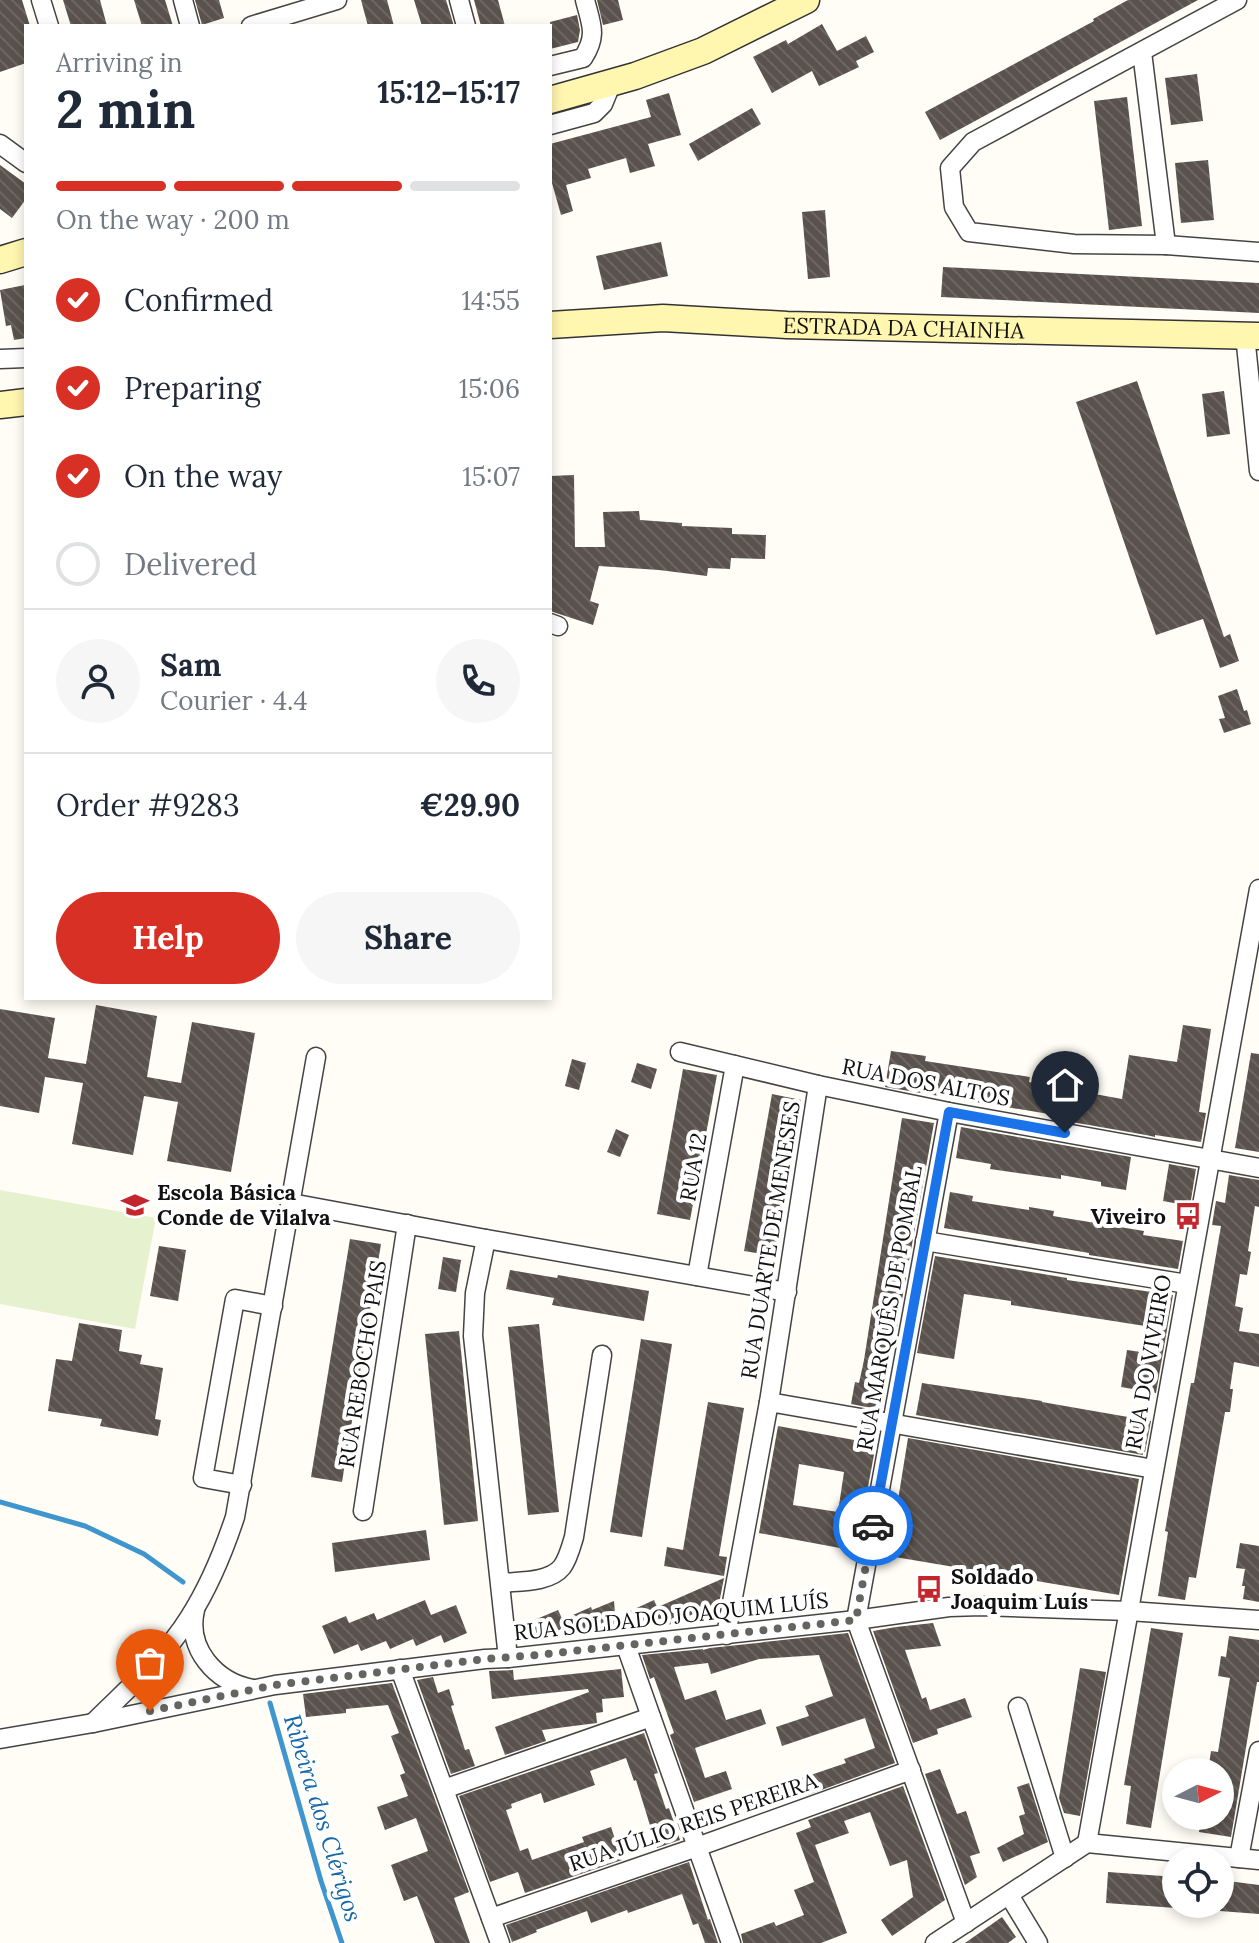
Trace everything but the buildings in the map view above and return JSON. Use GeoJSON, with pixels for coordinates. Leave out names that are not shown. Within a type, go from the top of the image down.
{"type":"FeatureCollection","features":[{"type":"Feature","properties":{"kind":"street"},"geometry":{"type":"LineString","coordinates":[[41,0],[48,24]]}},
{"type":"Feature","properties":{"kind":"street"},"geometry":{"type":"LineString","coordinates":[[183,0],[189,24]]}},
{"type":"Feature","properties":{"kind":"street"},"geometry":{"type":"LineString","coordinates":[[459,0],[465,24]]}},
{"type":"Feature","properties":{"kind":"street"},"geometry":{"type":"LineString","coordinates":[[552,66],[583,58],[593,44],[585,0]]}},
{"type":"Feature","properties":{"kind":"street"},"geometry":{"type":"LineString","coordinates":[[552,99],[703,51],[806,0]]}},
{"type":"Feature","properties":{"kind":"street"},"geometry":{"type":"LineString","coordinates":[[1237,0],[973,142],[950,168],[954,207],[969,232],[1074,244],[1166,245],[1259,252]]}},
{"type":"Feature","properties":{"kind":"street"},"geometry":{"type":"LineString","coordinates":[[257,24],[325,2]]}},
{"type":"Feature","properties":{"kind":"street"},"geometry":{"type":"LineString","coordinates":[[1142,52],[1166,245]]}},
{"type":"Feature","properties":{"kind":"street"},"geometry":{"type":"LineString","coordinates":[[552,124],[594,113],[603,104],[612,82]]}},
{"type":"Feature","properties":{"kind":"street"},"geometry":{"type":"LineString","coordinates":[[0,144],[24,162]]}},
{"type":"Feature","properties":{"kind":"street"},"geometry":{"type":"LineString","coordinates":[[0,260],[24,253]]}},
{"type":"Feature","properties":{"kind":"street","name":"ESTRADA DA CHAINHA"},"geometry":{"type":"LineString","coordinates":[[552,325],[663,318],[787,325],[1252,336]]}},
{"type":"Feature","properties":{"kind":"street"},"geometry":{"type":"LineString","coordinates":[[1252,336],[1259,471]]}},
{"type":"Feature","properties":{"kind":"street"},"geometry":{"type":"LineString","coordinates":[[0,359],[24,358]]}},
{"type":"Feature","properties":{"kind":"street"},"geometry":{"type":"LineString","coordinates":[[0,405],[24,402]]}},
{"type":"Feature","properties":{"kind":"street","name":"RUA DO VIVEIRO"},"geometry":{"type":"LineString","coordinates":[[1087,1843],[1259,889]]}},
{"type":"Feature","properties":{"kind":"street","name":"RUA DOS ALTOS"},"geometry":{"type":"LineString","coordinates":[[680,1052],[949,1112],[1259,1168]]}},
{"type":"Feature","properties":{"kind":"street"},"geometry":{"type":"LineString","coordinates":[[93,1723],[155,1661],[188,1621],[221,1557],[235,1517],[316,1057]]}},
{"type":"Feature","properties":{"kind":"street","name":"RUA 12"},"geometry":{"type":"LineString","coordinates":[[697,1276],[735,1065]]}},
{"type":"Feature","properties":{"kind":"street","name":"RUA DUARTE DE MENESES"},"geometry":{"type":"LineString","coordinates":[[726,1635],[769,1402],[818,1085]]}},
{"type":"Feature","properties":{"kind":"street","name":"RUA MARQUÊS DE POMBAL"},"geometry":{"type":"LineString","coordinates":[[856,1620],[949,1112]]}},
{"type":"Feature","properties":{"kind":"street"},"geometry":{"type":"LineString","coordinates":[[291,1203],[787,1292]]}},
{"type":"Feature","properties":{"kind":"street","name":"RUA REBOCHO PAIS"},"geometry":{"type":"LineString","coordinates":[[363,1511],[407,1224]]}},
{"type":"Feature","properties":{"kind":"street"},"geometry":{"type":"LineString","coordinates":[[486,1239],[475,1293],[473,1336],[508,1658]]}},
{"type":"Feature","properties":{"kind":"street"},"geometry":{"type":"LineString","coordinates":[[925,1241],[1187,1284]]}},
{"type":"Feature","properties":{"kind":"street"},"geometry":{"type":"LineString","coordinates":[[242,1485],[203,1478],[235,1299],[273,1306]]}},
{"type":"Feature","properties":{"kind":"street"},"geometry":{"type":"LineString","coordinates":[[501,1583],[548,1577],[561,1569],[568,1554],[574,1537],[602,1355]]}},
{"type":"Feature","properties":{"kind":"street","name":"RUA DUARTE DE MENESES"},"geometry":{"type":"LineString","coordinates":[[769,1402],[1154,1469]]}},
{"type":"Feature","properties":{"kind":"street"},"geometry":{"type":"LineString","coordinates":[[196,1607],[193,1630],[196,1643],[209,1666],[229,1681],[254,1689]]}},
{"type":"Feature","properties":{"kind":"street","name":"RUA SOLDADO JOAQUIM LUÍS"},"geometry":{"type":"LineString","coordinates":[[0,1739],[254,1689],[400,1669],[726,1635],[949,1607],[1129,1611],[1259,1620]]}},
{"type":"Feature","properties":{"kind":"street"},"geometry":{"type":"LineString","coordinates":[[856,1620],[966,1923]]}},
{"type":"Feature","properties":{"kind":"street"},"geometry":{"type":"LineString","coordinates":[[626,1646],[731,1943]]}},
{"type":"Feature","properties":{"kind":"street"},"geometry":{"type":"LineString","coordinates":[[400,1669],[500,1943]]}},
{"type":"Feature","properties":{"kind":"street"},"geometry":{"type":"LineString","coordinates":[[1018,1707],[1065,1858]]}},
{"type":"Feature","properties":{"kind":"street"},"geometry":{"type":"LineString","coordinates":[[444,1789],[651,1717]]}},
{"type":"Feature","properties":{"kind":"street"},"geometry":{"type":"LineString","coordinates":[[1239,1858],[1259,1751]]}},
{"type":"Feature","properties":{"kind":"street","name":"RUA JÚLIO REIS PEREIRA"},"geometry":{"type":"LineString","coordinates":[[491,1918],[911,1770]]}},
{"type":"Feature","properties":{"kind":"street"},"geometry":{"type":"LineString","coordinates":[[935,1943],[1087,1843],[1259,1860]]}},
{"type":"Feature","properties":{"kind":"street"},"geometry":{"type":"LineString","coordinates":[[1009,1895],[1038,1943]]}},
{"type":"Feature","properties":{"kind":"green space"},"geometry":{"type":"Polygon","coordinates":[[[0,1190],[156,1218],[135,1329],[0,1304],[0,1190]]]}},
{"type":"Feature","properties":{"kind":"waterway","name":"Ribeira dos Clérigos"},"geometry":{"type":"LineString","coordinates":[[0,1502],[85,1526],[144,1554],[183,1582]]}},
{"type":"Feature","properties":{"kind":"waterway","name":"Ribeira dos Clérigos"},"geometry":{"type":"LineString","coordinates":[[270,1703],[342,1943]]}},
{"type":"Feature","properties":{"kind":"way so far"},"geometry":{"type":"LineString","coordinates":[[150,1711],[275,1685],[485,1659],[856,1620],[873,1526]]}},
{"type":"Feature","properties":{"kind":"place","name":"Escola Básica Conde de Vilalva"},"geometry":{"type":"Point","coordinates":[135,1205]}},
{"type":"Feature","properties":{"kind":"place","name":"Viveiro"},"geometry":{"type":"Point","coordinates":[1188,1216]}},
{"type":"Feature","properties":{"kind":"place","name":"Soldado Joaquim Luís"},"geometry":{"type":"Point","coordinates":[929,1589]}},
{"type":"Feature","properties":{"kind":"route"},"geometry":{"type":"LineString","coordinates":[[873,1526],[949,1112],[1065,1133]]}}]}
